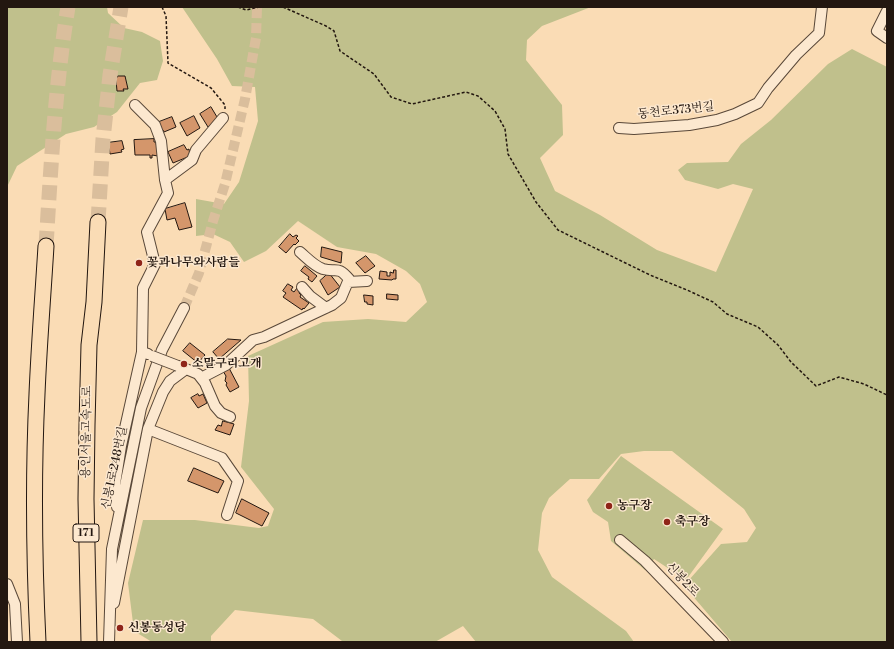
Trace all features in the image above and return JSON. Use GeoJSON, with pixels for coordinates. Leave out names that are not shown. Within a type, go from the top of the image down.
{"type":"FeatureCollection","features":[{"type":"Feature","properties":{"kind":"highway","name":"용인서울고속도로"},"geometry":{"type":"LineString","coordinates":[[89,642],[86,499],[87,425],[89,345],[94,302],[98,222]]}},
{"type":"Feature","properties":{"kind":"highway"},"geometry":{"type":"LineString","coordinates":[[38,642],[34,519],[36,426],[46,246]]}},
{"type":"Feature","properties":{"kind":"street","name":"동천로373번길"},"geometry":{"type":"LineString","coordinates":[[619,128],[634,129],[689,125],[717,120],[736,114],[758,103],[768,88],[796,55],[819,33],[822,7]]}},
{"type":"Feature","properties":{"kind":"street"},"geometry":{"type":"LineString","coordinates":[[887,11],[877,31],[887,38]]}},
{"type":"Feature","properties":{"kind":"street"},"geometry":{"type":"LineString","coordinates":[[118,516],[115,484],[121,446],[142,352],[143,288],[155,264],[147,232],[168,193],[165,180],[161,141],[155,126],[135,105]]}},
{"type":"Feature","properties":{"kind":"street"},"geometry":{"type":"LineString","coordinates":[[165,180],[192,160],[196,150],[223,118]]}},
{"type":"Feature","properties":{"kind":"street"},"geometry":{"type":"LineString","coordinates":[[300,252],[309,262],[324,269],[336,269],[343,273],[348,281]]}},
{"type":"Feature","properties":{"kind":"street"},"geometry":{"type":"LineString","coordinates":[[348,281],[367,281]]}},
{"type":"Feature","properties":{"kind":"street"},"geometry":{"type":"LineString","coordinates":[[201,378],[226,364],[253,340],[264,337],[326,308],[341,298],[348,281]]}},
{"type":"Feature","properties":{"kind":"street"},"geometry":{"type":"LineString","coordinates":[[302,287],[310,296],[326,308]]}},
{"type":"Feature","properties":{"kind":"street","name":"신봉1로248번길"},"geometry":{"type":"LineString","coordinates":[[109,642],[112,549],[140,408],[162,350],[184,308]]}},
{"type":"Feature","properties":{"kind":"street"},"geometry":{"type":"LineString","coordinates":[[142,352],[198,374],[206,383],[215,406],[221,413],[230,417]]}},
{"type":"Feature","properties":{"kind":"street"},"geometry":{"type":"LineString","coordinates":[[109,631],[148,428],[163,392],[170,381],[182,368]]}},
{"type":"Feature","properties":{"kind":"street"},"geometry":{"type":"LineString","coordinates":[[148,428],[222,458],[238,482],[227,516]]}},
{"type":"Feature","properties":{"kind":"street","name":"신봉2로"},"geometry":{"type":"LineString","coordinates":[[620,540],[645,561],[723,642]]}},
{"type":"Feature","properties":{"kind":"street"},"geometry":{"type":"LineString","coordinates":[[7,584],[15,604],[17,642]]}},
{"type":"Feature","properties":{"kind":"path"},"geometry":{"type":"LineString","coordinates":[[162,7],[166,16],[168,63],[211,88],[225,105],[223,118]]}},
{"type":"Feature","properties":{"kind":"path"},"geometry":{"type":"LineString","coordinates":[[238,7],[246,10],[259,7]]}},
{"type":"Feature","properties":{"kind":"path"},"geometry":{"type":"LineString","coordinates":[[283,7],[334,31],[340,51],[374,74],[391,97],[412,104],[466,92],[478,96],[495,111],[505,129],[508,154],[536,202],[558,230],[650,275],[713,302],[727,314],[758,327],[778,345],[790,362],[816,386],[839,377],[864,384],[887,395]]}},
{"type":"Feature","properties":{"kind":"green space"},"geometry":{"type":"Polygon","coordinates":[[[7,7],[107,7],[108,13],[124,28],[142,32],[160,41],[163,61],[157,80],[140,83],[117,112],[94,127],[66,134],[17,166],[7,187],[7,7]]]}},
{"type":"Feature","properties":{"kind":"green space"},"geometry":{"type":"Polygon","coordinates":[[[182,7],[591,7],[542,26],[527,40],[526,60],[562,105],[563,135],[540,158],[555,191],[600,215],[657,250],[716,272],[753,189],[733,184],[718,189],[685,180],[678,170],[687,163],[728,162],[741,144],[771,120],[828,64],[852,49],[887,67],[887,642],[732,642],[691,594],[688,588],[688,581],[721,544],[747,542],[756,528],[744,509],[672,451],[644,451],[621,454],[599,479],[570,479],[549,498],[542,513],[538,550],[552,577],[626,631],[634,642],[476,642],[463,626],[435,642],[342,641],[313,619],[235,610],[211,636],[211,642],[152,642],[134,631],[128,583],[143,520],[195,520],[259,528],[268,526],[274,509],[241,467],[249,401],[248,356],[323,322],[368,319],[406,322],[427,302],[420,284],[406,271],[376,254],[337,247],[298,221],[266,251],[244,262],[230,242],[213,234],[196,236],[196,199],[224,204],[239,182],[258,121],[255,87],[232,86],[217,59],[182,7]]]}},
{"type":"Feature","properties":{"kind":"green space"},"geometry":{"type":"Polygon","coordinates":[[[621,456],[723,529],[686,580],[654,559],[645,570],[611,541],[608,522],[593,512],[587,500],[621,456]]]}},
{"type":"Feature","properties":{"kind":"building"},"geometry":{"type":"Polygon","coordinates":[[[118,76],[125,76],[128,89],[123,89],[124,91],[117,91],[116,80],[118,76]]]}},
{"type":"Feature","properties":{"kind":"building"},"geometry":{"type":"Polygon","coordinates":[[[211,107],[217,117],[219,117],[208,127],[200,114],[211,107]]]}},
{"type":"Feature","properties":{"kind":"building"},"geometry":{"type":"Polygon","coordinates":[[[194,116],[200,128],[187,136],[180,123],[194,116]]]}},
{"type":"Feature","properties":{"kind":"building"},"geometry":{"type":"Polygon","coordinates":[[[172,117],[176,127],[164,132],[163,130],[162,131],[159,122],[172,117]]]}},
{"type":"Feature","properties":{"kind":"building"},"geometry":{"type":"Polygon","coordinates":[[[154,139],[154,142],[156,142],[158,156],[152,155],[152,158],[150,158],[150,155],[135,155],[134,140],[154,139]]]}},
{"type":"Feature","properties":{"kind":"building"},"geometry":{"type":"Polygon","coordinates":[[[122,141],[124,149],[121,150],[122,152],[110,154],[107,143],[122,141]]]}},
{"type":"Feature","properties":{"kind":"building"},"geometry":{"type":"Polygon","coordinates":[[[184,145],[187,150],[189,149],[190,156],[173,163],[168,152],[184,145]]]}},
{"type":"Feature","properties":{"kind":"building"},"geometry":{"type":"Polygon","coordinates":[[[185,203],[192,227],[179,230],[175,218],[167,220],[165,209],[185,203]]]}},
{"type":"Feature","properties":{"kind":"building"},"geometry":{"type":"Polygon","coordinates":[[[290,234],[293,237],[296,235],[298,236],[296,238],[299,241],[286,253],[279,247],[290,234]]]}},
{"type":"Feature","properties":{"kind":"building"},"geometry":{"type":"Polygon","coordinates":[[[322,247],[342,252],[341,263],[321,257],[322,247]]]}},
{"type":"Feature","properties":{"kind":"building"},"geometry":{"type":"Polygon","coordinates":[[[366,256],[375,266],[365,273],[356,263],[366,256]]]}},
{"type":"Feature","properties":{"kind":"building"},"geometry":{"type":"Polygon","coordinates":[[[305,266],[317,276],[312,282],[308,279],[309,277],[301,271],[305,266]]]}},
{"type":"Feature","properties":{"kind":"building"},"geometry":{"type":"Polygon","coordinates":[[[394,270],[396,270],[396,279],[379,279],[380,271],[387,272],[387,276],[390,276],[390,272],[393,273],[394,270]]]}},
{"type":"Feature","properties":{"kind":"building"},"geometry":{"type":"Polygon","coordinates":[[[329,273],[340,287],[328,295],[320,281],[329,273]]]}},
{"type":"Feature","properties":{"kind":"building"},"geometry":{"type":"Polygon","coordinates":[[[288,284],[293,287],[291,290],[294,292],[297,288],[300,291],[300,297],[309,303],[304,309],[303,308],[302,310],[283,297],[286,293],[283,291],[288,284]]]}},
{"type":"Feature","properties":{"kind":"building"},"geometry":{"type":"Polygon","coordinates":[[[387,294],[398,295],[398,300],[387,299],[387,294]]]}},
{"type":"Feature","properties":{"kind":"building"},"geometry":{"type":"Polygon","coordinates":[[[364,295],[373,296],[373,305],[365,302],[364,295]]]}},
{"type":"Feature","properties":{"kind":"building"},"geometry":{"type":"Polygon","coordinates":[[[228,339],[241,340],[219,359],[213,352],[228,339]]]}},
{"type":"Feature","properties":{"kind":"building"},"geometry":{"type":"Polygon","coordinates":[[[190,343],[205,355],[198,363],[183,351],[190,343]]]}},
{"type":"Feature","properties":{"kind":"building"},"geometry":{"type":"Polygon","coordinates":[[[229,368],[239,387],[230,392],[226,385],[226,376],[223,371],[229,368]]]}},
{"type":"Feature","properties":{"kind":"building"},"geometry":{"type":"Polygon","coordinates":[[[198,394],[199,396],[203,394],[207,403],[198,408],[191,398],[198,394]]]}},
{"type":"Feature","properties":{"kind":"building"},"geometry":{"type":"Polygon","coordinates":[[[223,421],[234,424],[230,435],[215,430],[218,425],[221,426],[223,421]]]}},
{"type":"Feature","properties":{"kind":"building"},"geometry":{"type":"Polygon","coordinates":[[[194,468],[224,481],[218,493],[188,481],[194,468]]]}},
{"type":"Feature","properties":{"kind":"building"},"geometry":{"type":"Polygon","coordinates":[[[242,499],[269,513],[262,526],[236,513],[242,499]]]}},
{"type":"Feature","properties":{"kind":"tunnel"},"geometry":{"type":"LineString","coordinates":[[46,246],[57,96],[68,7]]}},
{"type":"Feature","properties":{"kind":"tunnel"},"geometry":{"type":"LineString","coordinates":[[98,222],[103,139],[110,75],[121,7]]}},
{"type":"Feature","properties":{"kind":"tunnel"},"geometry":{"type":"LineString","coordinates":[[184,308],[199,273],[225,184],[245,99],[256,38],[257,7]]}},
{"type":"Feature","properties":{"kind":"place","name":"꽃과나무와사람들"},"geometry":{"type":"Point","coordinates":[139,263]}},
{"type":"Feature","properties":{"kind":"place","name":"소말구리고개"},"geometry":{"type":"Point","coordinates":[184,364]}},
{"type":"Feature","properties":{"kind":"place","name":"농구장"},"geometry":{"type":"Point","coordinates":[609,506]}},
{"type":"Feature","properties":{"kind":"place","name":"축구장"},"geometry":{"type":"Point","coordinates":[667,522]}},
{"type":"Feature","properties":{"kind":"place","name":"신봉동성당"},"geometry":{"type":"Point","coordinates":[120,628]}}]}
